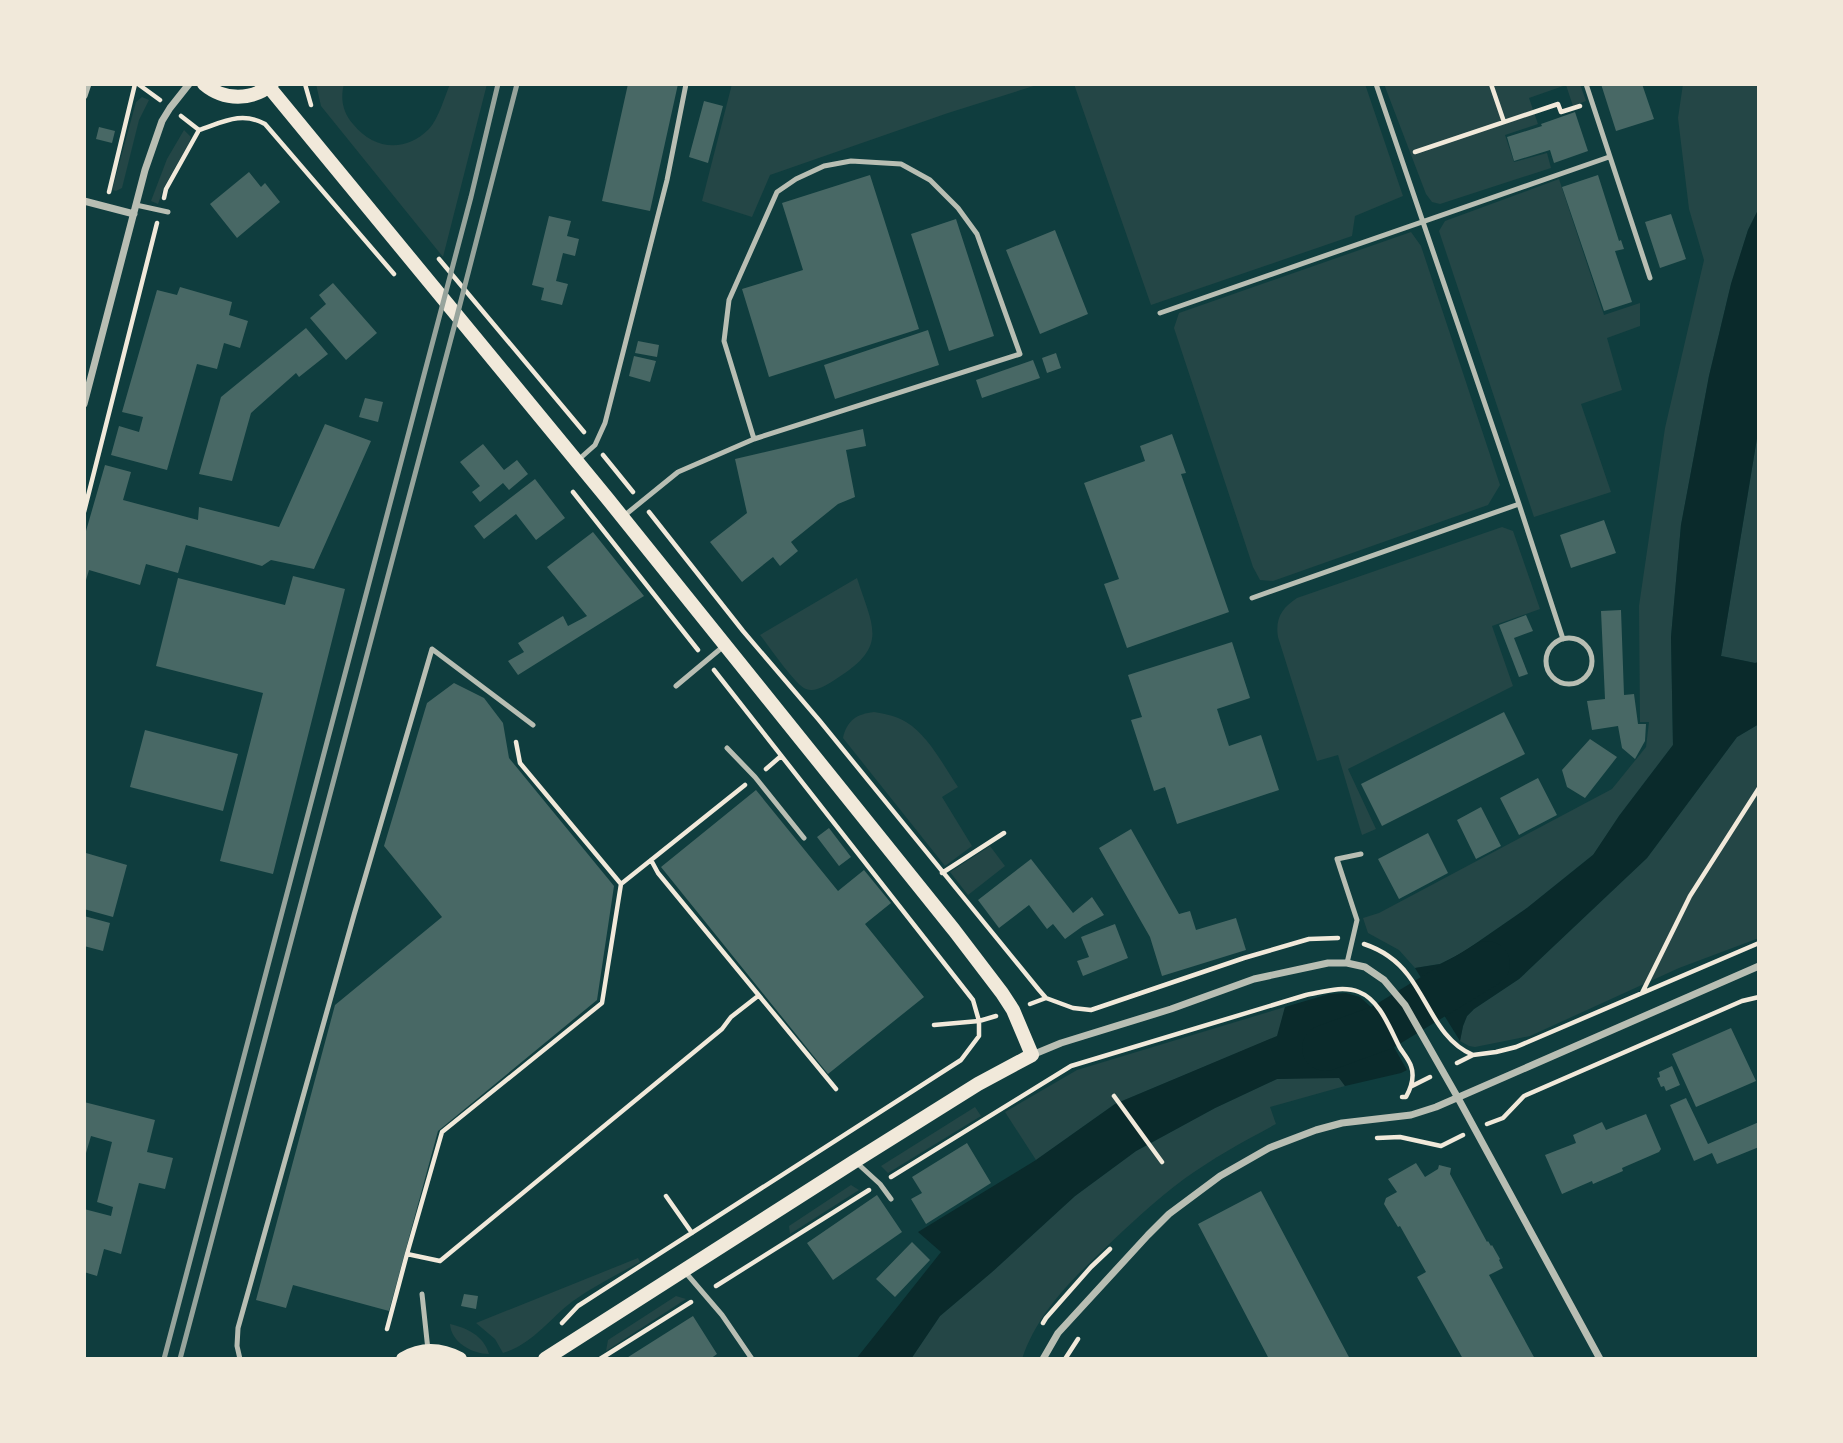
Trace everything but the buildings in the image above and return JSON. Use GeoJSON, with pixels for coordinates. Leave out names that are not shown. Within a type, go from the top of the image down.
{"type":"FeatureCollection","features":[{"type":"Feature","properties":{"kind":"main road"},"geometry":{"type":"LineString","coordinates":[[204,84],[231,97],[247,97],[270,85],[930,899],[1002,993],[1013,1010],[1032,1055],[978,1084],[545,1359]]}},
{"type":"Feature","properties":{"kind":"main road"},"geometry":{"type":"LineString","coordinates":[[403,1359],[428,1351],[444,1352],[460,1359]]}},
{"type":"Feature","properties":{"kind":"street"},"geometry":{"type":"LineString","coordinates":[[84,96],[88,84]]}},
{"type":"Feature","properties":{"kind":"street"},"geometry":{"type":"LineString","coordinates":[[84,404],[145,170],[161,123],[189,84]]}},
{"type":"Feature","properties":{"kind":"street"},"geometry":{"type":"LineString","coordinates":[[84,201],[134,214]]}},
{"type":"Feature","properties":{"kind":"street"},"geometry":{"type":"LineString","coordinates":[[1032,1055],[1254,979],[1307,967],[1347,963],[1376,973],[1405,1005],[1600,1359]]}},
{"type":"Feature","properties":{"kind":"street"},"geometry":{"type":"LineString","coordinates":[[1043,1359],[1058,1333],[1177,1207],[1220,1176],[1269,1149],[1316,1130],[1342,1123],[1411,1115],[1458,1098],[1759,965]]}},
{"type":"Feature","properties":{"kind":"lane"},"geometry":{"type":"LineString","coordinates":[[577,461],[595,445],[605,423],[667,180],[686,84]]}},
{"type":"Feature","properties":{"kind":"lane"},"geometry":{"type":"LineString","coordinates":[[1376,84],[1563,639]]}},
{"type":"Feature","properties":{"kind":"lane"},"geometry":{"type":"LineString","coordinates":[[1586,84],[1650,278]]}},
{"type":"Feature","properties":{"kind":"lane"},"geometry":{"type":"LineString","coordinates":[[1160,313],[1609,157]]}},
{"type":"Feature","properties":{"kind":"lane"},"geometry":{"type":"LineString","coordinates":[[622,517],[678,472],[754,439],[1020,354],[977,234],[958,208],[930,180],[901,164],[851,161],[824,166],[796,179],[777,192],[729,300],[724,341],[754,439]]}},
{"type":"Feature","properties":{"kind":"lane"},"geometry":{"type":"LineString","coordinates":[[136,205],[164,211]]}},
{"type":"Feature","properties":{"kind":"lane"},"geometry":{"type":"LineString","coordinates":[[1252,598],[1519,504]]}},
{"type":"Feature","properties":{"kind":"lane"},"geometry":{"type":"LineString","coordinates":[[1563,639],[1578,640],[1589,650],[1592,657],[1590,671],[1579,682],[1572,684],[1557,681],[1547,670],[1546,662],[1551,648],[1563,639]]}},
{"type":"Feature","properties":{"kind":"lane"},"geometry":{"type":"LineString","coordinates":[[676,686],[725,645]]}},
{"type":"Feature","properties":{"kind":"lane"},"geometry":{"type":"LineString","coordinates":[[240,1359],[237,1346],[238,1328],[432,649],[533,725]]}},
{"type":"Feature","properties":{"kind":"lane"},"geometry":{"type":"LineString","coordinates":[[727,748],[755,777],[804,838]]}},
{"type":"Feature","properties":{"kind":"lane"},"geometry":{"type":"LineString","coordinates":[[1347,963],[1357,920],[1337,859],[1361,854]]}},
{"type":"Feature","properties":{"kind":"lane"},"geometry":{"type":"LineString","coordinates":[[855,1161],[880,1184],[891,1199]]}},
{"type":"Feature","properties":{"kind":"lane"},"geometry":{"type":"LineString","coordinates":[[684,1270],[722,1315],[752,1359]]}},
{"type":"Feature","properties":{"kind":"lane"},"geometry":{"type":"LineString","coordinates":[[422,1294],[428,1351]]}},
{"type":"Feature","properties":{"kind":"path"},"geometry":{"type":"LineString","coordinates":[[105,206],[136,84],[199,130]]}},
{"type":"Feature","properties":{"kind":"path"},"geometry":{"type":"LineString","coordinates":[[305,84],[313,110]]}},
{"type":"Feature","properties":{"kind":"path"},"geometry":{"type":"LineString","coordinates":[[1491,84],[1504,122]]}},
{"type":"Feature","properties":{"kind":"path"},"geometry":{"type":"LineString","coordinates":[[1401,157],[1558,104],[1561,113],[1592,102]]}},
{"type":"Feature","properties":{"kind":"path"},"geometry":{"type":"LineString","coordinates":[[84,512],[164,211],[166,189],[199,130],[241,117],[256,119],[265,124],[398,279]]}},
{"type":"Feature","properties":{"kind":"path"},"geometry":{"type":"LineString","coordinates":[[437,256],[595,445],[743,631],[1046,998],[1073,1008],[1091,1010],[1309,939],[1323,938],[1365,944]]}},
{"type":"Feature","properties":{"kind":"path"},"geometry":{"type":"LineString","coordinates":[[562,1324],[578,1306],[961,1060],[979,1036],[979,1021],[973,1000],[565,482]]}},
{"type":"Feature","properties":{"kind":"path"},"geometry":{"type":"LineString","coordinates":[[516,741],[520,763],[621,884]]}},
{"type":"Feature","properties":{"kind":"path"},"geometry":{"type":"LineString","coordinates":[[387,1329],[442,1132],[602,1003],[621,884],[781,756]]}},
{"type":"Feature","properties":{"kind":"path"},"geometry":{"type":"LineString","coordinates":[[1642,994],[1690,896],[1759,789]]}},
{"type":"Feature","properties":{"kind":"path"},"geometry":{"type":"LineString","coordinates":[[942,873],[1004,833]]}},
{"type":"Feature","properties":{"kind":"path"},"geometry":{"type":"LineString","coordinates":[[651,860],[658,873],[836,1089]]}},
{"type":"Feature","properties":{"kind":"path"},"geometry":{"type":"LineString","coordinates":[[1455,1044],[1473,1055],[1503,1051],[1759,943]]}},
{"type":"Feature","properties":{"kind":"path"},"geometry":{"type":"LineString","coordinates":[[600,1359],[1071,1066],[1306,995],[1348,989],[1361,993],[1375,1005],[1412,1068],[1412,1086]]}},
{"type":"Feature","properties":{"kind":"path"},"geometry":{"type":"LineString","coordinates":[[407,1254],[440,1261],[722,1030],[731,1017],[758,996]]}},
{"type":"Feature","properties":{"kind":"path"},"geometry":{"type":"LineString","coordinates":[[1369,1138],[1400,1137],[1441,1146],[1503,1118],[1524,1096],[1742,1001],[1759,997]]}},
{"type":"Feature","properties":{"kind":"path"},"geometry":{"type":"LineString","coordinates":[[934,1025],[979,1021]]}},
{"type":"Feature","properties":{"kind":"path"},"geometry":{"type":"LineString","coordinates":[[1114,1096],[1162,1162]]}},
{"type":"Feature","properties":{"kind":"path"},"geometry":{"type":"LineString","coordinates":[[666,1196],[692,1233]]}},
{"type":"Feature","properties":{"kind":"path"},"geometry":{"type":"LineString","coordinates":[[1065,1359],[1082,1334]]}},
{"type":"Feature","properties":{"kind":"shaded area"},"geometry":{"type":"Polygon","coordinates":[[[316,84],[344,84],[343,106],[361,133],[380,143],[400,145],[420,137],[429,129],[450,84],[487,84],[443,257],[321,106],[316,84]]]}},
{"type":"Feature","properties":{"kind":"shaded area"},"geometry":{"type":"Polygon","coordinates":[[[732,84],[1040,84],[770,175],[752,217],[702,201],[732,84]]]}},
{"type":"Feature","properties":{"kind":"shaded area"},"geometry":{"type":"Polygon","coordinates":[[[1074,84],[1365,84],[1403,196],[1355,216],[1352,236],[1151,305],[1074,84]]]}},
{"type":"Feature","properties":{"kind":"shaded area"},"geometry":{"type":"Polygon","coordinates":[[[1384,84],[1580,84],[1586,101],[1573,106],[1566,85],[1529,98],[1538,124],[1505,135],[1514,162],[1547,153],[1551,168],[1440,204],[1432,202],[1426,194],[1384,84]]]}},
{"type":"Feature","properties":{"kind":"shaded area"},"geometry":{"type":"Polygon","coordinates":[[[1683,84],[1759,84],[1759,208],[1748,230],[1731,284],[1709,376],[1681,525],[1671,637],[1673,745],[1594,854],[1527,908],[1462,953],[1440,964],[1415,968],[1399,950],[1368,933],[1363,918],[1379,913],[1612,789],[1646,747],[1649,722],[1640,722],[1639,606],[1665,428],[1704,260],[1689,209],[1678,118],[1683,84]]]}},
{"type":"Feature","properties":{"kind":"shaded area"},"geometry":{"type":"Polygon","coordinates":[[[142,97],[149,100],[139,120],[122,188],[112,190],[136,102],[142,97]]]}},
{"type":"Feature","properties":{"kind":"shaded area"},"geometry":{"type":"Polygon","coordinates":[[[184,130],[191,137],[189,143],[164,187],[158,204],[151,201],[167,159],[184,130]]]}},
{"type":"Feature","properties":{"kind":"shaded area"},"geometry":{"type":"Polygon","coordinates":[[[1559,179],[1604,315],[1640,303],[1640,326],[1607,338],[1622,390],[1581,404],[1611,492],[1534,517],[1439,231],[1445,221],[1559,179]]]}},
{"type":"Feature","properties":{"kind":"shaded area"},"geometry":{"type":"Polygon","coordinates":[[[1759,208],[1759,426],[1721,656],[1759,662],[1759,724],[1737,737],[1647,858],[1519,979],[1467,1016],[1460,1041],[1415,968],[1440,964],[1462,953],[1527,908],[1593,855],[1673,745],[1671,637],[1681,525],[1709,376],[1731,284],[1748,230],[1759,208]]]}},
{"type":"Feature","properties":{"kind":"shaded area"},"geometry":{"type":"Polygon","coordinates":[[[1411,232],[1421,246],[1500,485],[1488,505],[1273,581],[1260,580],[1253,567],[1174,328],[1179,313],[1411,232]]]}},
{"type":"Feature","properties":{"kind":"shaded area"},"geometry":{"type":"Polygon","coordinates":[[[1759,426],[1759,662],[1755,663],[1721,656],[1759,426]]]}},
{"type":"Feature","properties":{"kind":"shaded area"},"geometry":{"type":"Polygon","coordinates":[[[1502,527],[1513,531],[1540,609],[1492,626],[1513,686],[1348,769],[1376,829],[1362,835],[1338,755],[1317,761],[1278,637],[1281,614],[1297,598],[1502,527]]]}},
{"type":"Feature","properties":{"kind":"shaded area"},"geometry":{"type":"Polygon","coordinates":[[[857,578],[871,623],[870,646],[853,667],[836,679],[818,689],[806,689],[789,673],[760,635],[857,578]]]}},
{"type":"Feature","properties":{"kind":"shaded area"},"geometry":{"type":"Polygon","coordinates":[[[874,712],[899,718],[922,735],[958,787],[942,797],[972,846],[945,866],[843,738],[854,719],[874,712]]]}},
{"type":"Feature","properties":{"kind":"shaded area"},"geometry":{"type":"Polygon","coordinates":[[[1759,724],[1759,938],[1679,968],[1530,1036],[1475,1047],[1460,1041],[1467,1016],[1519,979],[1647,858],[1737,737],[1759,724]]]}},
{"type":"Feature","properties":{"kind":"shaded area"},"geometry":{"type":"Polygon","coordinates":[[[990,846],[1005,866],[968,895],[950,872],[990,846]]]}},
{"type":"Feature","properties":{"kind":"shaded area"},"geometry":{"type":"Polygon","coordinates":[[[1346,993],[1360,997],[1371,1007],[1407,1070],[1345,1086],[1339,1078],[1277,1079],[1215,1108],[1136,1151],[1075,1196],[940,1316],[911,1359],[856,1359],[941,1252],[918,1232],[1036,1160],[1115,1104],[1277,1036],[1285,1007],[1329,994],[1346,993]]]}},
{"type":"Feature","properties":{"kind":"shaded area"},"geometry":{"type":"Polygon","coordinates":[[[1285,1007],[1278,1036],[1115,1104],[1036,1160],[1005,1112],[1077,1070],[1285,1007]]]}},
{"type":"Feature","properties":{"kind":"shaded area"},"geometry":{"type":"Polygon","coordinates":[[[1340,1078],[1345,1086],[1270,1107],[1276,1124],[1195,1171],[1124,1230],[1056,1299],[1036,1327],[1022,1359],[911,1359],[940,1316],[1075,1196],[1136,1151],[1215,1108],[1277,1079],[1340,1078]]]}},
{"type":"Feature","properties":{"kind":"shaded area"},"geometry":{"type":"Polygon","coordinates":[[[975,1107],[981,1116],[888,1173],[881,1166],[975,1107]]]}},
{"type":"Feature","properties":{"kind":"shaded area"},"geometry":{"type":"Polygon","coordinates":[[[851,1185],[859,1190],[790,1234],[789,1226],[851,1185]]]}},
{"type":"Feature","properties":{"kind":"shaded area"},"geometry":{"type":"Polygon","coordinates":[[[638,1258],[640,1262],[573,1301],[514,1349],[503,1353],[495,1339],[476,1323],[638,1258]]]}},
{"type":"Feature","properties":{"kind":"shaded area"},"geometry":{"type":"Polygon","coordinates":[[[676,1296],[686,1299],[606,1351],[608,1340],[676,1296]]]}},
{"type":"Feature","properties":{"kind":"shaded area"},"geometry":{"type":"Polygon","coordinates":[[[450,1324],[474,1334],[483,1342],[489,1354],[463,1346],[454,1336],[450,1324]]]}},
{"type":"Feature","properties":{"kind":"waterway"},"geometry":{"type":"LineString","coordinates":[[1325,1048],[1383,1027],[1487,964]]}},
{"type":"Feature","properties":{"kind":"railway"},"geometry":{"type":"LineString","coordinates":[[164,1359],[471,197],[498,84]]}},
{"type":"Feature","properties":{"kind":"railway"},"geometry":{"type":"LineString","coordinates":[[180,1359],[517,84]]}}]}
